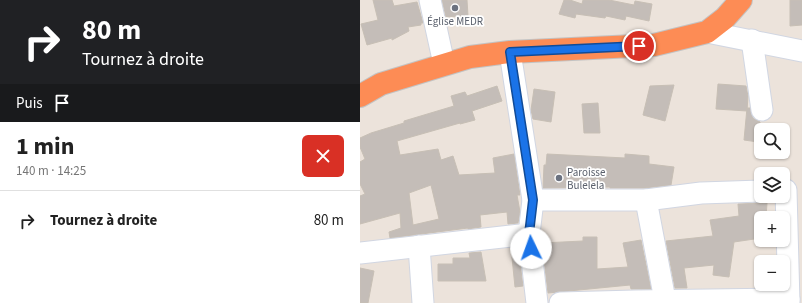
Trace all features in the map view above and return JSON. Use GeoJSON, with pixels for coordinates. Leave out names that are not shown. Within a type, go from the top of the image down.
{"type":"FeatureCollection","features":[{"type":"Feature","properties":{"kind":"highway"},"geometry":{"type":"LineString","coordinates":[[360,96],[381,84],[470,57],[510,52],[654,45],[706,32],[725,18],[741,0]]}},
{"type":"Feature","properties":{"kind":"street"},"geometry":{"type":"LineString","coordinates":[[430,0],[444,64]]}},
{"type":"Feature","properties":{"kind":"street"},"geometry":{"type":"LineString","coordinates":[[706,32],[802,51]]}},
{"type":"Feature","properties":{"kind":"street"},"geometry":{"type":"LineString","coordinates":[[752,40],[762,110]]}},
{"type":"Feature","properties":{"kind":"street"},"geometry":{"type":"LineString","coordinates":[[510,52],[533,200],[529,234],[537,303]]}},
{"type":"Feature","properties":{"kind":"street"},"geometry":{"type":"LineString","coordinates":[[533,200],[646,200],[701,193],[754,191]]}},
{"type":"Feature","properties":{"kind":"street"},"geometry":{"type":"LineString","coordinates":[[646,200],[665,300]]}},
{"type":"Feature","properties":{"kind":"street"},"geometry":{"type":"LineString","coordinates":[[560,303],[665,300],[789,301],[790,203]]}},
{"type":"Feature","properties":{"kind":"street"},"geometry":{"type":"LineString","coordinates":[[360,253],[529,234]]}},
{"type":"Feature","properties":{"kind":"street"},"geometry":{"type":"LineString","coordinates":[[419,246],[422,303]]}},
{"type":"Feature","properties":{"kind":"building"},"geometry":{"type":"Polygon","coordinates":[[[373,0],[392,0],[394,6],[417,2],[423,23],[421,23],[421,25],[408,27],[409,31],[392,40],[392,38],[367,45],[361,24],[378,20],[373,0]]]}},
{"type":"Feature","properties":{"kind":"building","name":"Église MEDR"},"geometry":{"type":"Polygon","coordinates":[[[442,0],[467,0],[468,16],[446,17],[442,0]]]}},
{"type":"Feature","properties":{"kind":"building"},"geometry":{"type":"Polygon","coordinates":[[[564,0],[570,0],[582,4],[583,0],[609,0],[634,5],[635,1],[652,4],[649,21],[626,16],[625,20],[606,16],[605,18],[576,14],[575,18],[559,14],[564,0]]]}},
{"type":"Feature","properties":{"kind":"building"},"geometry":{"type":"Polygon","coordinates":[[[790,0],[802,0],[802,25],[790,26],[790,0]]]}},
{"type":"Feature","properties":{"kind":"building"},"geometry":{"type":"Polygon","coordinates":[[[718,84],[746,86],[748,96],[747,111],[716,109],[718,84]]]}},
{"type":"Feature","properties":{"kind":"building"},"geometry":{"type":"Polygon","coordinates":[[[674,85],[665,121],[643,115],[650,86],[674,85]]]}},
{"type":"Feature","properties":{"kind":"building"},"geometry":{"type":"Polygon","coordinates":[[[497,86],[502,101],[472,111],[475,120],[397,141],[400,155],[438,149],[441,160],[453,156],[459,175],[495,173],[493,158],[514,154],[520,195],[517,195],[520,212],[518,223],[508,224],[507,212],[480,215],[481,227],[390,238],[389,232],[401,228],[400,213],[360,224],[360,196],[365,194],[360,184],[360,162],[365,159],[360,147],[360,138],[404,123],[404,121],[454,106],[451,96],[465,92],[467,96],[497,86]],[[431,185],[409,193],[413,225],[439,219],[431,185]]]}},
{"type":"Feature","properties":{"kind":"building"},"geometry":{"type":"Polygon","coordinates":[[[534,89],[555,92],[551,122],[533,119],[531,110],[534,89]]]}},
{"type":"Feature","properties":{"kind":"building"},"geometry":{"type":"Polygon","coordinates":[[[598,103],[600,133],[584,133],[582,104],[598,103]]]}},
{"type":"Feature","properties":{"kind":"building"},"geometry":{"type":"Polygon","coordinates":[[[747,108],[750,108],[753,118],[760,123],[754,123],[754,141],[744,140],[747,108]]]}},
{"type":"Feature","properties":{"kind":"building"},"geometry":{"type":"Polygon","coordinates":[[[547,154],[625,158],[625,154],[649,156],[649,164],[674,167],[671,185],[645,188],[543,188],[544,165],[546,165],[547,154]]]}},
{"type":"Feature","properties":{"kind":"building"},"geometry":{"type":"Polygon","coordinates":[[[767,203],[766,211],[754,211],[754,239],[734,242],[729,277],[713,275],[714,265],[684,268],[687,288],[675,288],[666,241],[713,236],[710,220],[739,216],[738,204],[767,203]]]}},
{"type":"Feature","properties":{"kind":"building"},"geometry":{"type":"Polygon","coordinates":[[[583,237],[597,237],[597,269],[628,267],[623,243],[641,240],[651,289],[631,289],[630,285],[548,293],[542,243],[583,241],[583,237]]]}},
{"type":"Feature","properties":{"kind":"building"},"geometry":{"type":"Polygon","coordinates":[[[518,247],[523,286],[515,287],[511,248],[518,247]]]}},
{"type":"Feature","properties":{"kind":"building"},"geometry":{"type":"Polygon","coordinates":[[[481,252],[486,281],[438,281],[438,264],[453,264],[453,258],[470,258],[469,253],[481,252]]]}},
{"type":"Feature","properties":{"kind":"building"},"geometry":{"type":"Polygon","coordinates":[[[360,268],[374,271],[368,303],[360,303],[360,268]]]}},
{"type":"Feature","properties":{"kind":"place","name":"Église MEDR"},"geometry":{"type":"Point","coordinates":[455,8]}},
{"type":"Feature","properties":{"kind":"place","name":"Paroisse Bulelela"},"geometry":{"type":"Point","coordinates":[559,178]}},
{"type":"Feature","properties":{"kind":"route"},"geometry":{"type":"LineString","coordinates":[[531,248],[529,234],[533,200],[510,52],[639,46]]}}]}
